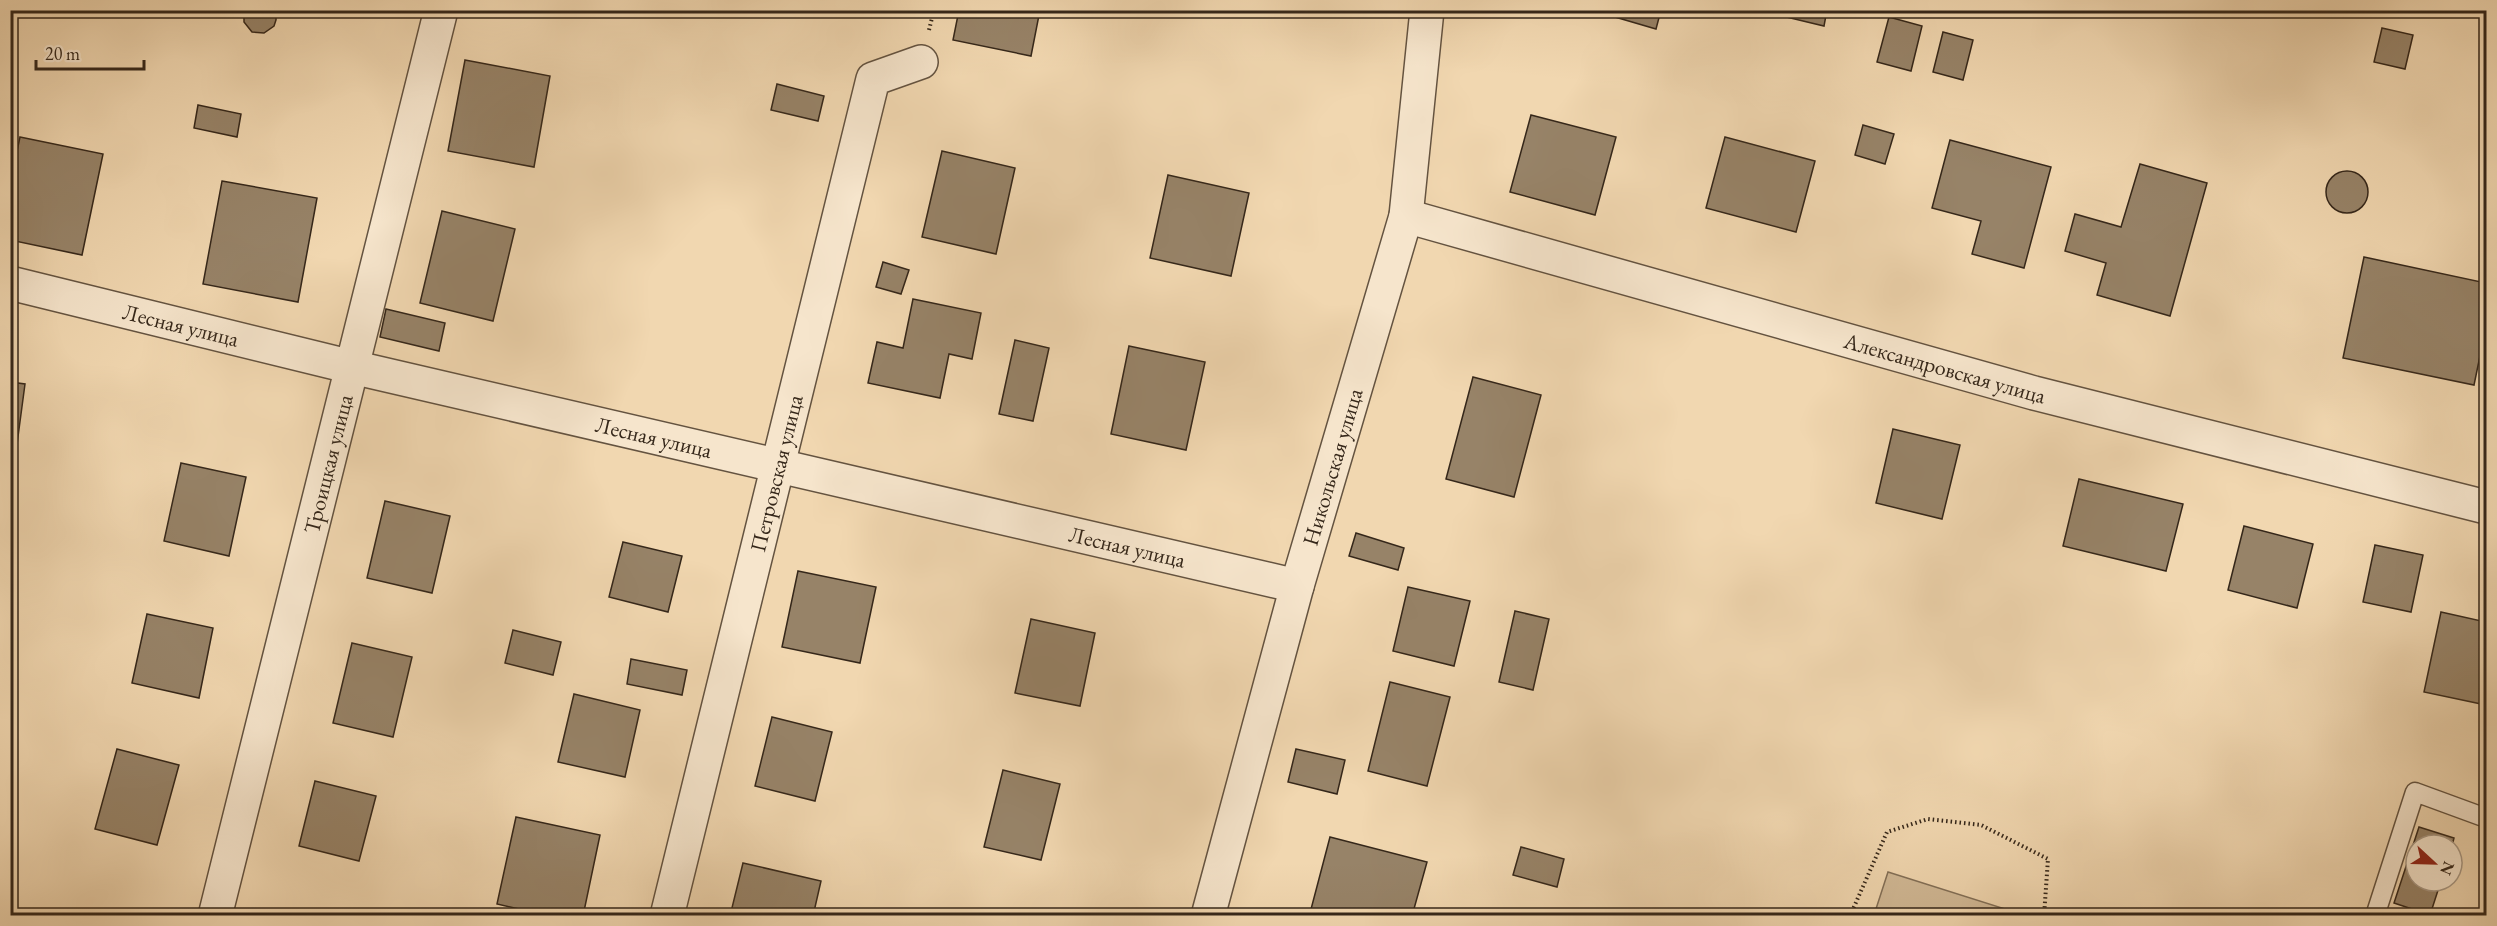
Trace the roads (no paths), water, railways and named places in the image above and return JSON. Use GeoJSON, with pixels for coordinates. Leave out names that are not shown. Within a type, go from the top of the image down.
{"type":"FeatureCollection","features":[{"type":"Feature","properties":{"kind":"street","name":"Троицкая улица"},"geometry":{"type":"LineString","coordinates":[[215,915],[441,10]]}},
{"type":"Feature","properties":{"kind":"street","name":"Никольская улица"},"geometry":{"type":"LineString","coordinates":[[1208,915],[1297,586],[1406,216],[1426,10]]}},
{"type":"Feature","properties":{"kind":"street","name":"Петровская улица"},"geometry":{"type":"LineString","coordinates":[[667,915],[873,78],[921,62]]}},
{"type":"Feature","properties":{"kind":"street","name":"Александровская улица"},"geometry":{"type":"LineString","coordinates":[[1406,216],[2034,393],[2487,507]]}},
{"type":"Feature","properties":{"kind":"street","name":"Лесная улица"},"geometry":{"type":"LineString","coordinates":[[10,283],[352,367],[1297,586]]}},
{"type":"Feature","properties":{"kind":"lane"},"geometry":{"type":"LineString","coordinates":[[2375,915],[2415,792],[2487,818]]}}]}
